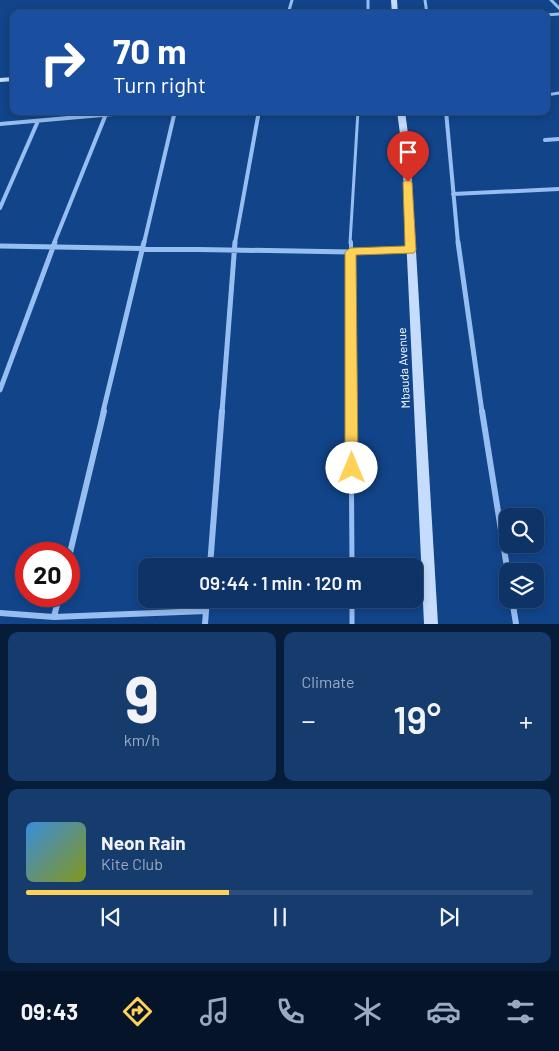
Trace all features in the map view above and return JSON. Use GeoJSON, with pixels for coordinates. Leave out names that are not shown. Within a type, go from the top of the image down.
{"type":"FeatureCollection","features":[{"type":"Feature","properties":{"kind":"street"},"geometry":{"type":"LineString","coordinates":[[551,0],[559,8]]}},
{"type":"Feature","properties":{"kind":"street"},"geometry":{"type":"LineString","coordinates":[[0,124],[95,115]]}},
{"type":"Feature","properties":{"kind":"street"},"geometry":{"type":"LineString","coordinates":[[0,390],[53,247],[106,115]]}},
{"type":"Feature","properties":{"kind":"street"},"geometry":{"type":"LineString","coordinates":[[72,542],[144,248],[174,115]]}},
{"type":"Feature","properties":{"kind":"street"},"geometry":{"type":"LineString","coordinates":[[211,558],[234,250],[258,115]]}},
{"type":"Feature","properties":{"kind":"street","name":"Mbauda Avenue"},"geometry":{"type":"LineString","coordinates":[[402,115],[406,149],[431,624]]}},
{"type":"Feature","properties":{"kind":"street"},"geometry":{"type":"LineString","coordinates":[[446,115],[462,279],[506,563]]}},
{"type":"Feature","properties":{"kind":"street"},"geometry":{"type":"LineString","coordinates":[[0,208],[38,120]]}},
{"type":"Feature","properties":{"kind":"street"},"geometry":{"type":"LineString","coordinates":[[545,140],[559,139]]}},
{"type":"Feature","properties":{"kind":"street"},"geometry":{"type":"LineString","coordinates":[[453,194],[559,189]]}},
{"type":"Feature","properties":{"kind":"street"},"geometry":{"type":"LineString","coordinates":[[0,246],[350,252],[411,250]]}},
{"type":"Feature","properties":{"kind":"street"},"geometry":{"type":"LineString","coordinates":[[54,617],[56,607]]}},
{"type":"Feature","properties":{"kind":"street"},"geometry":{"type":"LineString","coordinates":[[205,624],[206,608]]}},
{"type":"Feature","properties":{"kind":"street"},"geometry":{"type":"LineString","coordinates":[[513,608],[516,624]]}},
{"type":"Feature","properties":{"kind":"street"},"geometry":{"type":"LineString","coordinates":[[0,613],[54,617],[206,611]]}},
{"type":"Feature","properties":{"kind":"lane"},"geometry":{"type":"LineString","coordinates":[[352,558],[350,252],[358,115]]}},
{"type":"Feature","properties":{"kind":"lane"},"geometry":{"type":"LineString","coordinates":[[352,608],[352,624]]}},
{"type":"Feature","properties":{"kind":"route"},"geometry":{"type":"LineString","coordinates":[[352,468],[350,252],[411,250],[408,182]]}}]}
